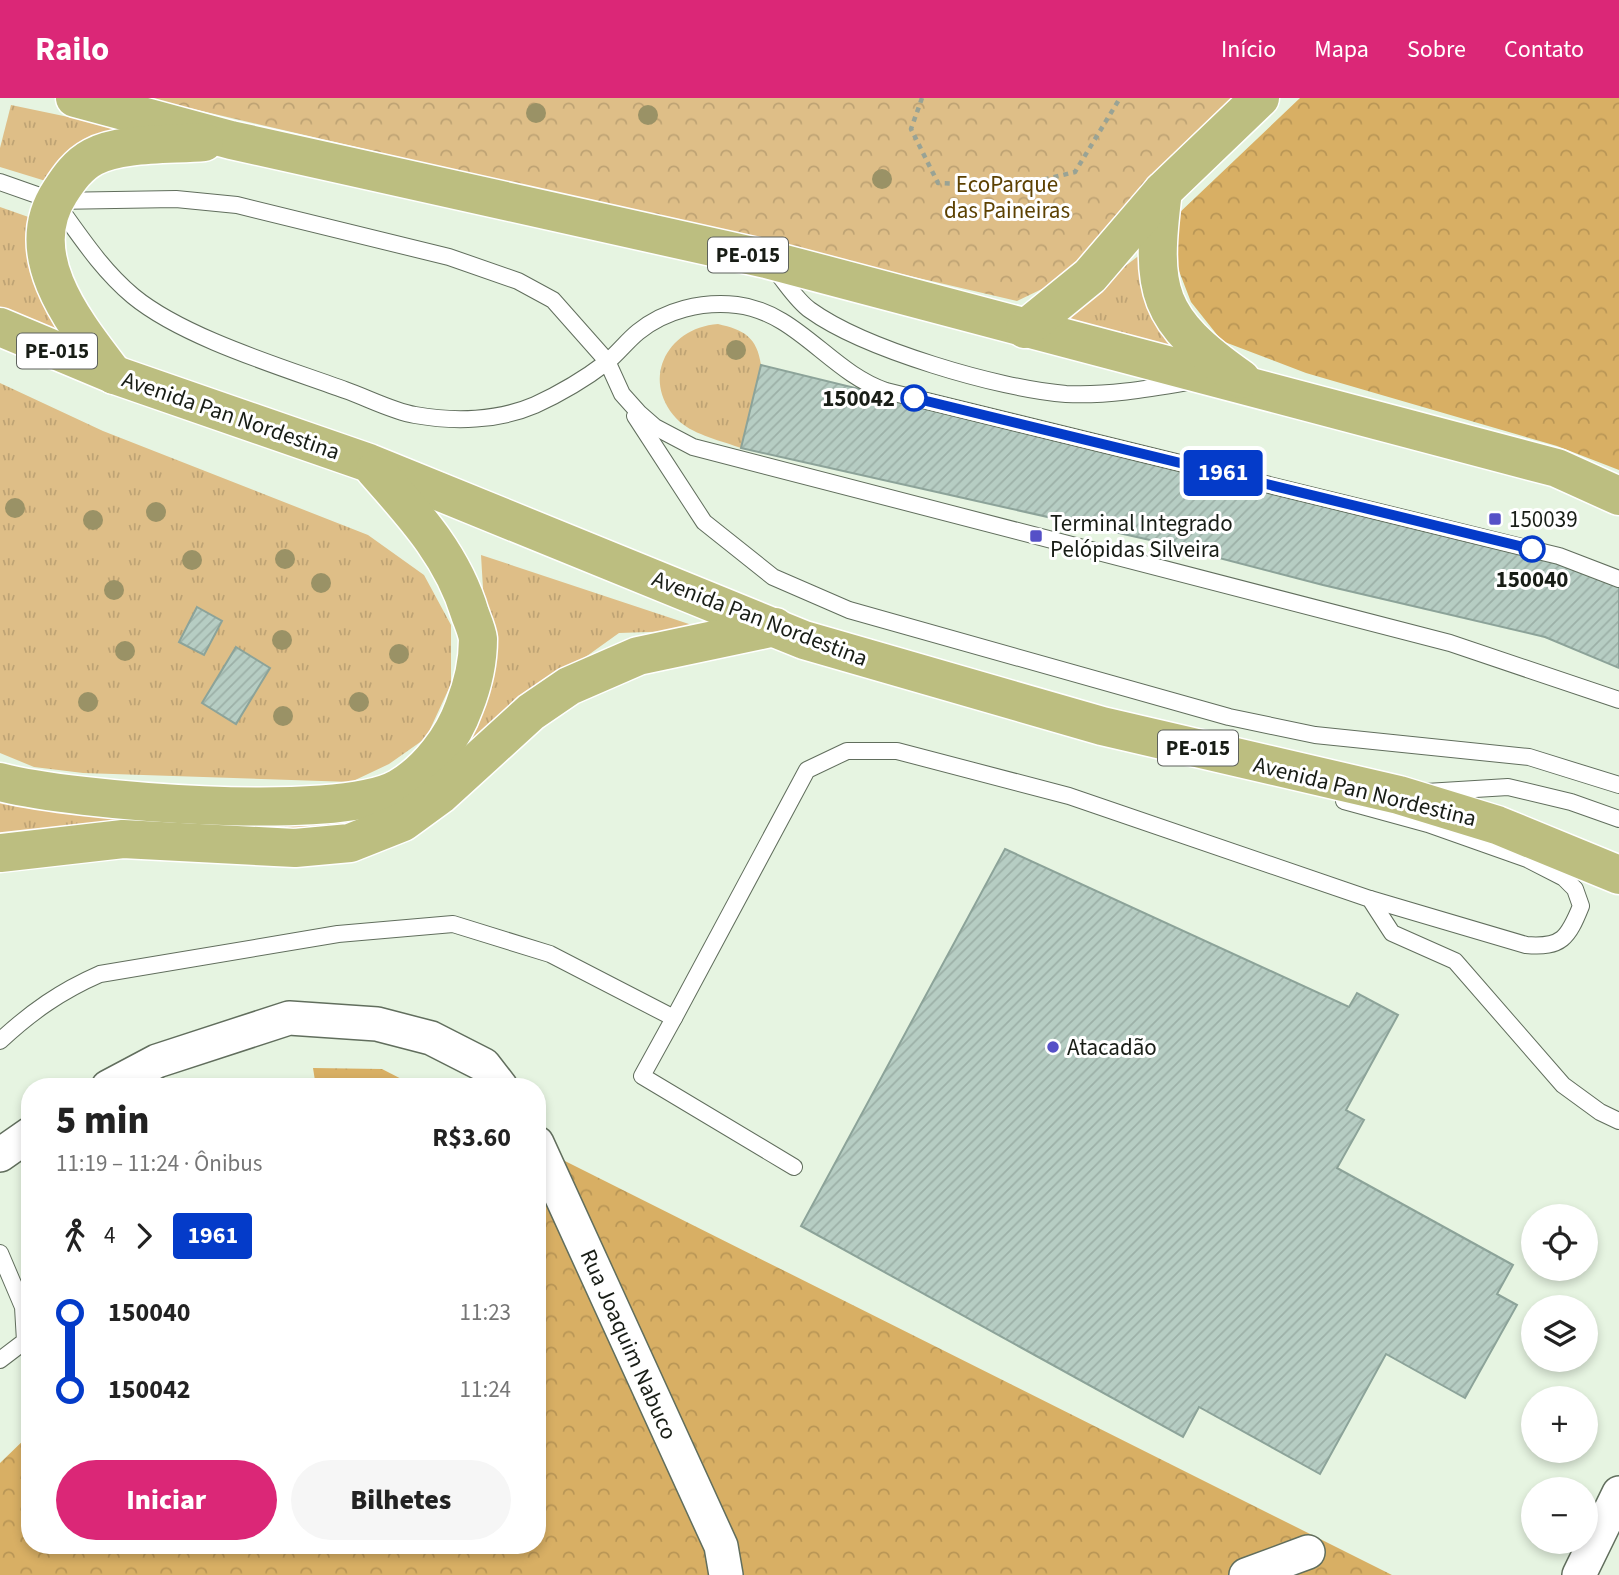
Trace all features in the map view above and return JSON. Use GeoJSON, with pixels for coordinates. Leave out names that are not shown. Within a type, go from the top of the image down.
{"type":"FeatureCollection","features":[{"type":"Feature","properties":{"kind":"highway","name":"PE-015"},"geometry":{"type":"LineString","coordinates":[[75,98],[231,140],[766,259],[1260,392],[1557,468],[1619,496]]}},
{"type":"Feature","properties":{"kind":"highway"},"geometry":{"type":"LineString","coordinates":[[1026,329],[1090,276],[1163,191],[1260,98]]}},
{"type":"Feature","properties":{"kind":"highway"},"geometry":{"type":"LineString","coordinates":[[115,375],[71,318],[54,284],[46,244],[54,201],[77,168],[94,156],[118,149],[231,140]]}},
{"type":"Feature","properties":{"kind":"highway"},"geometry":{"type":"LineString","coordinates":[[1163,191],[1156,248],[1162,292],[1171,313],[1184,334],[1203,352],[1260,392]]}},
{"type":"Feature","properties":{"kind":"highway","name":"Avenida Pan Nordestina"},"geometry":{"type":"LineString","coordinates":[[0,327],[115,375],[369,463],[804,640],[1101,726],[1399,795],[1497,825],[1619,875]]}},
{"type":"Feature","properties":{"kind":"highway"},"geometry":{"type":"LineString","coordinates":[[0,782],[34,791],[80,797],[313,806],[355,803],[399,788],[435,757],[458,726],[470,690],[478,638],[463,589],[443,552],[369,463]]}},
{"type":"Feature","properties":{"kind":"highway"},"geometry":{"type":"LineString","coordinates":[[0,853],[123,839],[295,848],[350,843],[403,822],[440,795],[531,712],[569,685],[638,656],[775,627]]}},
{"type":"Feature","properties":{"kind":"street"},"geometry":{"type":"LineString","coordinates":[[125,1078],[157,1061],[289,1018],[377,1024],[431,1038],[484,1065],[494,1078]]}},
{"type":"Feature","properties":{"kind":"street"},"geometry":{"type":"LineString","coordinates":[[0,1155],[21,1141]]}},
{"type":"Feature","properties":{"kind":"street","name":"Rua Joaquim Nabuco"},"geometry":{"type":"LineString","coordinates":[[546,1163],[723,1560]]}},
{"type":"Feature","properties":{"kind":"street"},"geometry":{"type":"LineString","coordinates":[[1579,1575],[1619,1493]]}},
{"type":"Feature","properties":{"kind":"street"},"geometry":{"type":"LineString","coordinates":[[1246,1575],[1308,1552]]}},
{"type":"Feature","properties":{"kind":"lane"},"geometry":{"type":"LineString","coordinates":[[0,182],[54,201],[176,199],[237,205],[449,257],[518,281],[553,300],[607,362],[622,394],[704,522],[774,576],[849,610],[1229,717],[1315,734],[1529,757],[1619,785]]}},
{"type":"Feature","properties":{"kind":"lane"},"geometry":{"type":"LineString","coordinates":[[54,201],[97,262],[135,297],[168,318],[218,341],[413,415],[460,419],[495,417],[534,405],[607,362],[639,331],[668,314],[695,305],[737,305],[782,320],[854,377],[886,391],[1559,556],[1619,579]]}},
{"type":"Feature","properties":{"kind":"lane"},"geometry":{"type":"LineString","coordinates":[[766,259],[809,309],[876,345],[944,367],[1029,388],[1066,394],[1115,394],[1211,379]]}},
{"type":"Feature","properties":{"kind":"lane"},"geometry":{"type":"LineString","coordinates":[[622,394],[655,427],[693,447],[728,458],[884,494],[1450,643],[1619,700]]}},
{"type":"Feature","properties":{"kind":"lane"},"geometry":{"type":"LineString","coordinates":[[794,1167],[642,1076],[807,770],[847,751],[897,751],[1069,796],[1370,900],[1526,945],[1548,947],[1566,938],[1581,906],[1575,889],[1564,878],[1527,859],[1427,824],[1325,796]]}},
{"type":"Feature","properties":{"kind":"lane"},"geometry":{"type":"LineString","coordinates":[[1222,754],[1287,786]]}},
{"type":"Feature","properties":{"kind":"lane"},"geometry":{"type":"LineString","coordinates":[[1399,795],[1463,788],[1508,787],[1571,802],[1619,819]]}},
{"type":"Feature","properties":{"kind":"lane"},"geometry":{"type":"LineString","coordinates":[[1370,900],[1392,933],[1455,961],[1563,1085],[1600,1112],[1619,1121]]}},
{"type":"Feature","properties":{"kind":"lane"},"geometry":{"type":"LineString","coordinates":[[0,1041],[27,1015],[64,989],[100,974],[338,934],[453,924],[550,954],[674,1018]]}},
{"type":"Feature","properties":{"kind":"lane"},"geometry":{"type":"LineString","coordinates":[[0,1253],[21,1302]]}},
{"type":"Feature","properties":{"kind":"lane"},"geometry":{"type":"LineString","coordinates":[[0,1360],[21,1344]]}},
{"type":"Feature","properties":{"kind":"path"},"geometry":{"type":"LineString","coordinates":[[922,98],[911,129],[938,183],[1017,186],[1075,172],[1120,98]]}},
{"type":"Feature","properties":{"kind":"green space","name":"EcoParque das Paineiras"},"geometry":{"type":"Polygon","coordinates":[[[146,98],[1234,98],[1067,277],[1017,301],[146,98]]]}},
{"type":"Feature","properties":{"kind":"green space"},"geometry":{"type":"Polygon","coordinates":[[[1300,98],[1619,98],[1619,470],[1557,446],[1306,373],[1222,341],[1191,302],[1172,253],[1177,215],[1300,98]]]}},
{"type":"Feature","properties":{"kind":"green space"},"geometry":{"type":"Polygon","coordinates":[[[11,105],[145,133],[49,182],[0,167],[0,148],[11,105]]]}},
{"type":"Feature","properties":{"kind":"green space"},"geometry":{"type":"Polygon","coordinates":[[[0,207],[37,220],[76,350],[0,316],[0,207]]]}},
{"type":"Feature","properties":{"kind":"green space"},"geometry":{"type":"Polygon","coordinates":[[[1145,251],[1189,363],[1046,326],[1145,251]]]}},
{"type":"Feature","properties":{"kind":"green space"},"geometry":{"type":"Polygon","coordinates":[[[718,324],[748,336],[756,348],[761,365],[741,448],[686,427],[668,407],[661,391],[660,375],[672,346],[699,328],[718,324]]]}},
{"type":"Feature","properties":{"kind":"green space"},"geometry":{"type":"Polygon","coordinates":[[[0,383],[103,431],[368,535],[424,575],[451,625],[451,684],[426,738],[389,764],[351,782],[83,773],[34,767],[0,753],[0,383]]]}},
{"type":"Feature","properties":{"kind":"green space"},"geometry":{"type":"Polygon","coordinates":[[[481,555],[707,630],[619,633],[545,686],[429,793],[350,831],[185,834],[113,830],[65,834],[0,847],[0,799],[71,810],[333,815],[401,794],[449,754],[476,694],[486,639],[481,555]]]}},
{"type":"Feature","properties":{"kind":"green space"},"geometry":{"type":"Polygon","coordinates":[[[313,1068],[382,1069],[400,1078],[315,1078],[313,1068]]]}},
{"type":"Feature","properties":{"kind":"green space"},"geometry":{"type":"Polygon","coordinates":[[[546,1152],[1392,1575],[0,1575],[0,1463],[21,1443],[21,1554],[546,1554],[546,1152]]]}},
{"type":"Feature","properties":{"kind":"building"},"geometry":{"type":"Polygon","coordinates":[[[761,365],[1568,562],[1619,583],[1619,668],[1545,637],[1323,585],[1150,540],[741,448],[761,365]]]}},
{"type":"Feature","properties":{"kind":"building"},"geometry":{"type":"Polygon","coordinates":[[[197,607],[222,621],[204,655],[179,642],[197,607]]]}},
{"type":"Feature","properties":{"kind":"building"},"geometry":{"type":"Polygon","coordinates":[[[236,647],[270,668],[236,724],[202,703],[236,647]]]}},
{"type":"Feature","properties":{"kind":"building"},"geometry":{"type":"Polygon","coordinates":[[[1005,849],[1349,1007],[1357,993],[1398,1015],[1346,1110],[1364,1120],[1337,1168],[1513,1265],[1497,1294],[1517,1305],[1465,1398],[1386,1354],[1320,1474],[1199,1407],[1183,1437],[801,1226],[1005,849]]]}},
{"type":"Feature","properties":{"kind":"bus line","name":"1961"},"geometry":{"type":"LineString","coordinates":[[914,398],[1532,549]]}},
{"type":"Feature","properties":{"kind":"place","name":"150042"},"geometry":{"type":"Point","coordinates":[914,398]}},
{"type":"Feature","properties":{"kind":"place","name":"150039"},"geometry":{"type":"Point","coordinates":[1495,519]}},
{"type":"Feature","properties":{"kind":"place","name":"Terminal Integrado Pelópidas Silveira"},"geometry":{"type":"Point","coordinates":[1036,536]}},
{"type":"Feature","properties":{"kind":"place","name":"150040"},"geometry":{"type":"Point","coordinates":[1532,549]}},
{"type":"Feature","properties":{"kind":"place","name":"Atacadão"},"geometry":{"type":"Point","coordinates":[1053,1047]}}]}
